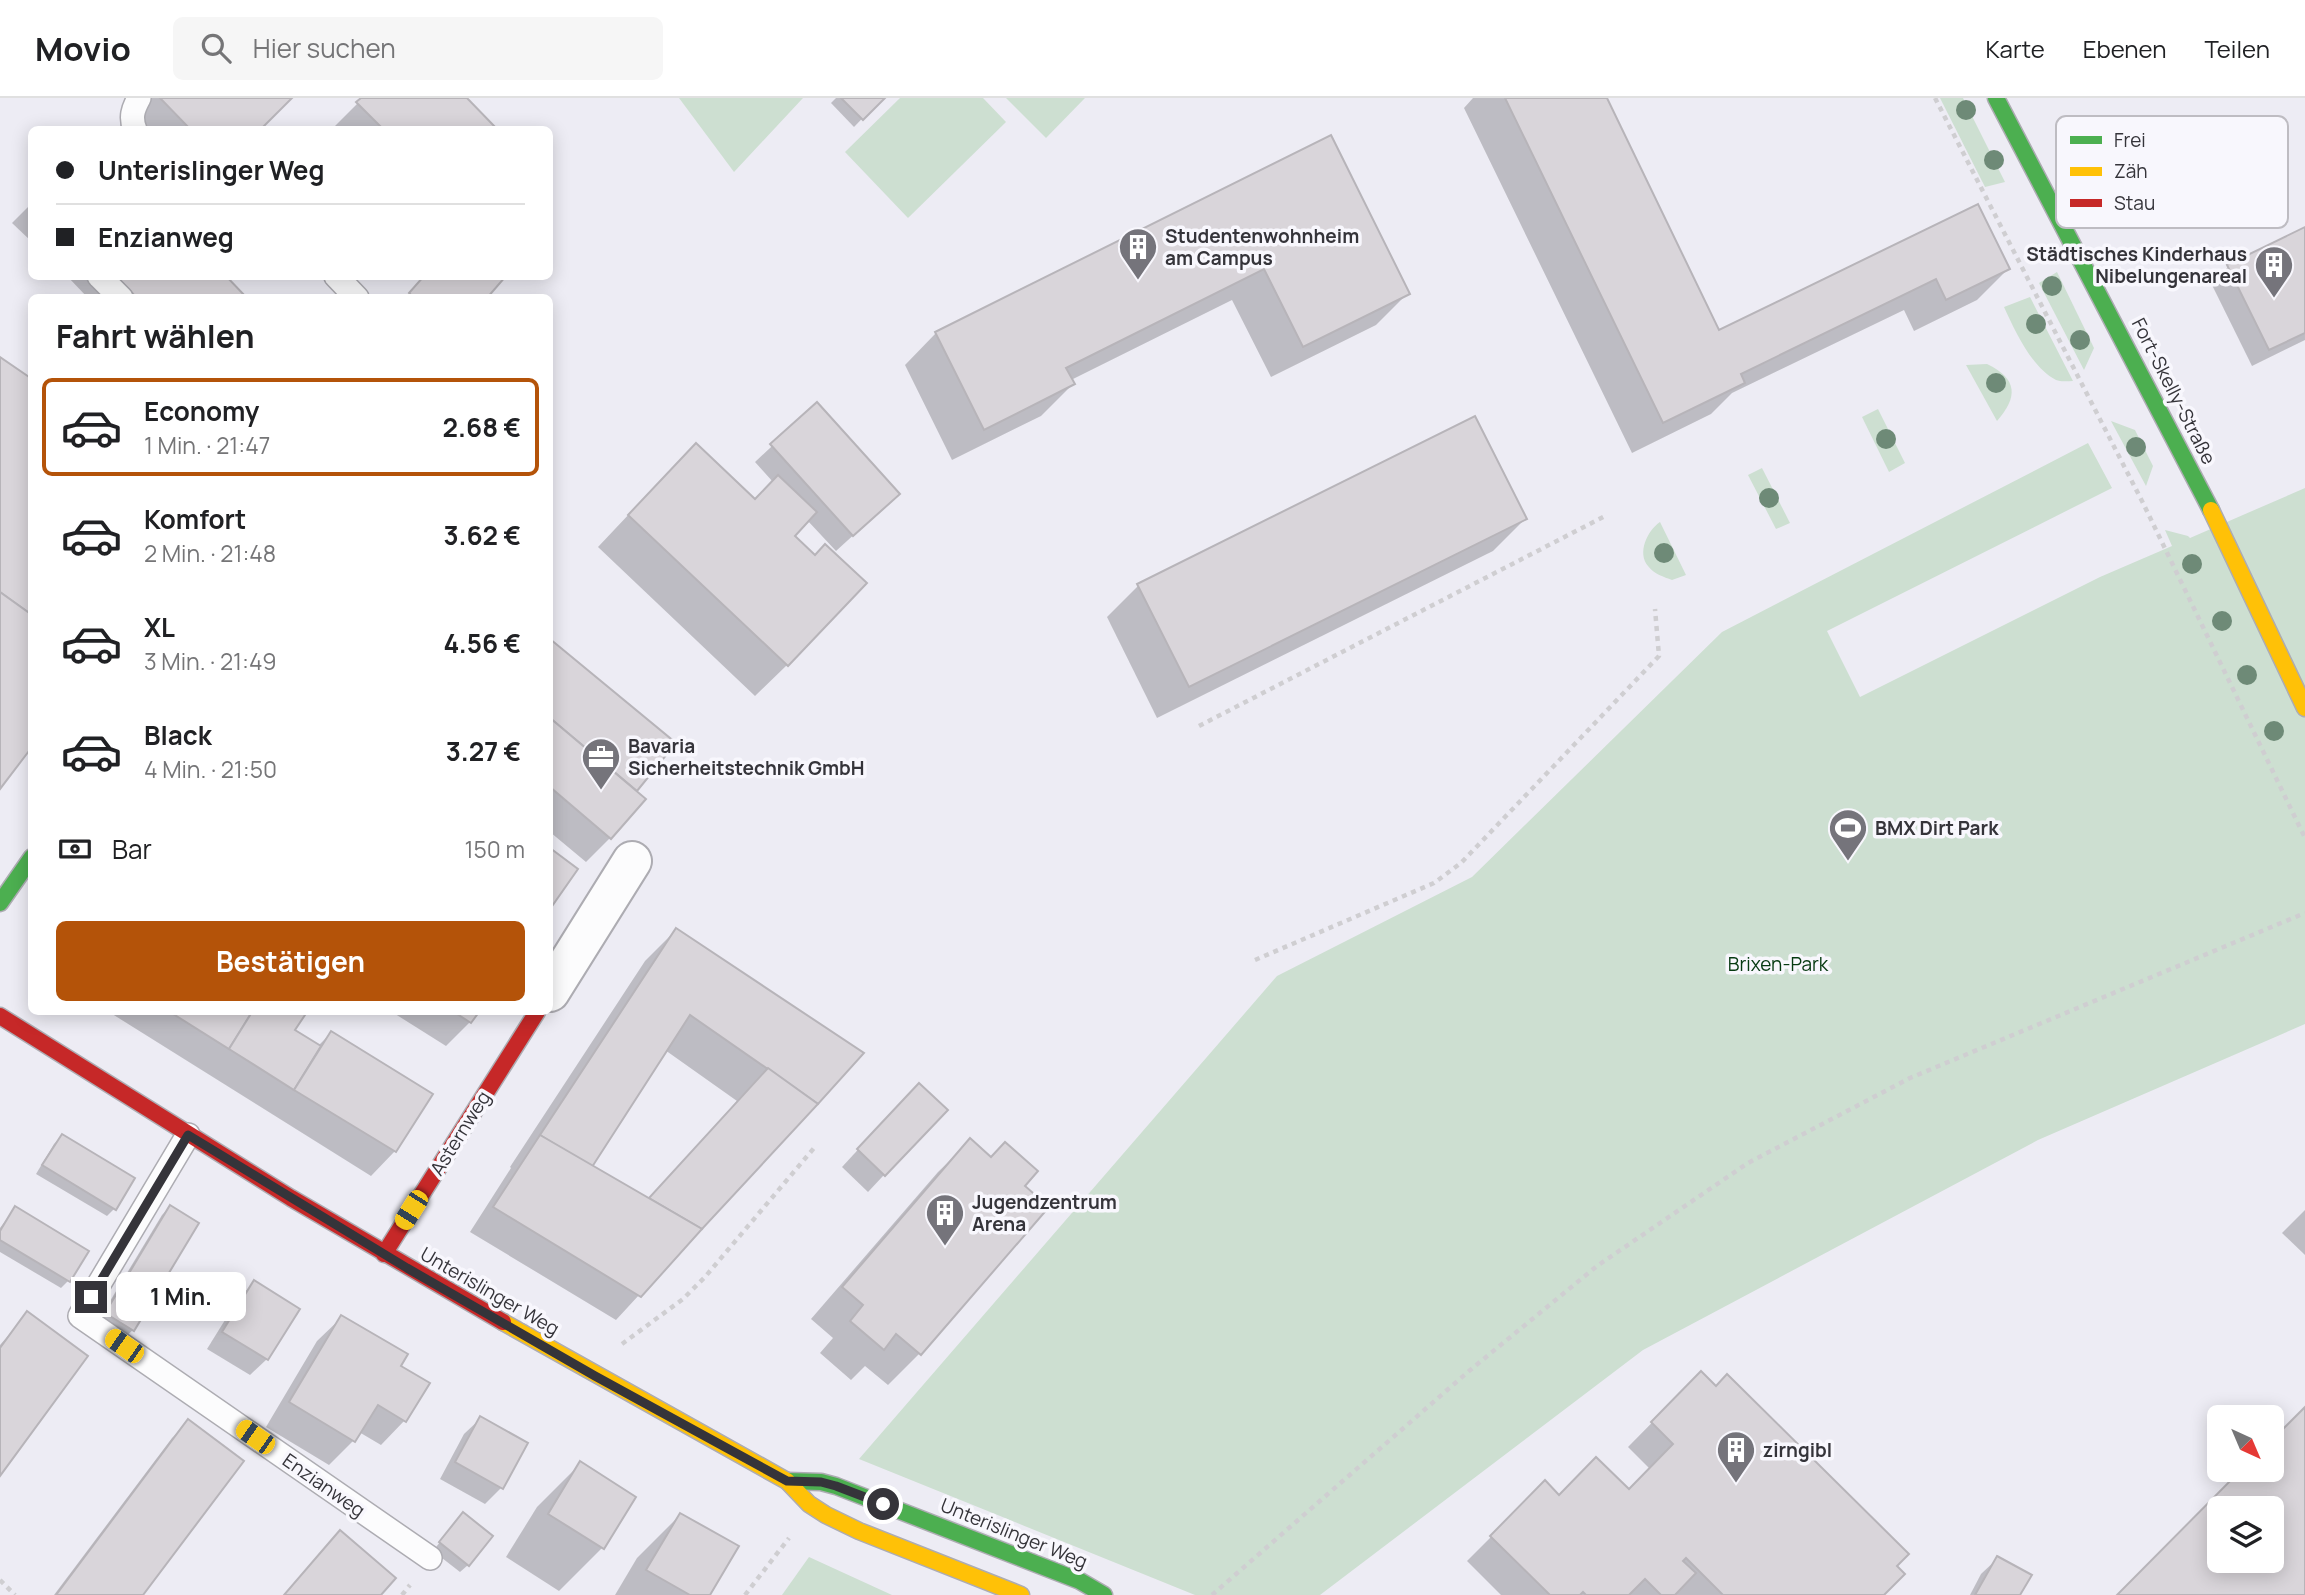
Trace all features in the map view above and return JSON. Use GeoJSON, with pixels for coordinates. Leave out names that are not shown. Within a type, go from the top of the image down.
{"type":"FeatureCollection","features":[{"type":"Feature","properties":{"kind":"street","name":"Fort-Skelly-Straße"},"geometry":{"type":"LineString","coordinates":[[1996,98],[2056,213]]}},
{"type":"Feature","properties":{"kind":"street","name":"Fort-Skelly-Straße"},"geometry":{"type":"LineString","coordinates":[[2064,228],[2182,453],[2305,708]]}},
{"type":"Feature","properties":{"kind":"street"},"geometry":{"type":"LineString","coordinates":[[553,987],[632,861]]}},
{"type":"Feature","properties":{"kind":"street"},"geometry":{"type":"LineString","coordinates":[[0,903],[28,863]]}},
{"type":"Feature","properties":{"kind":"street","name":"Asternweg"},"geometry":{"type":"LineString","coordinates":[[384,1254],[535,1015]]}},
{"type":"Feature","properties":{"kind":"street","name":"Unterislinger Weg"},"geometry":{"type":"LineString","coordinates":[[0,1016],[188,1135],[384,1254],[595,1376],[787,1481],[809,1504],[836,1520],[904,1550],[1021,1595]]}},
{"type":"Feature","properties":{"kind":"street","name":"Unterislinger Weg"},"geometry":{"type":"LineString","coordinates":[[787,1481],[821,1482],[836,1486],[1080,1581],[1104,1595]]}},
{"type":"Feature","properties":{"kind":"lane"},"geometry":{"type":"LineString","coordinates":[[134,126],[133,109],[139,98]]}},
{"type":"Feature","properties":{"kind":"lane"},"geometry":{"type":"LineString","coordinates":[[103,280],[117,294]]}},
{"type":"Feature","properties":{"kind":"lane"},"geometry":{"type":"LineString","coordinates":[[339,280],[353,294]]}},
{"type":"Feature","properties":{"kind":"lane","name":"Enzianweg"},"geometry":{"type":"LineString","coordinates":[[188,1135],[80,1316],[430,1558]]}},
{"type":"Feature","properties":{"kind":"path"},"geometry":{"type":"LineString","coordinates":[[1935,98],[2143,503],[2305,838]]}},
{"type":"Feature","properties":{"kind":"path"},"geometry":{"type":"LineString","coordinates":[[1199,726],[1607,515]]}},
{"type":"Feature","properties":{"kind":"path"},"geometry":{"type":"LineString","coordinates":[[1255,960],[1434,883],[1461,863],[1659,656],[1655,609]]}},
{"type":"Feature","properties":{"kind":"path"},"geometry":{"type":"LineString","coordinates":[[1212,1595],[1469,1371],[1597,1266],[1748,1163],[1910,1079],[2305,913]]}},
{"type":"Feature","properties":{"kind":"path"},"geometry":{"type":"LineString","coordinates":[[595,1376],[611,1352],[683,1299],[705,1277],[814,1148]]}},
{"type":"Feature","properties":{"kind":"path"},"geometry":{"type":"LineString","coordinates":[[0,1580],[15,1595]]}},
{"type":"Feature","properties":{"kind":"green space"},"geometry":{"type":"Polygon","coordinates":[[[679,98],[803,98],[734,172],[679,98]]]}},
{"type":"Feature","properties":{"kind":"green space"},"geometry":{"type":"Polygon","coordinates":[[[900,98],[983,98],[1006,122],[908,218],[845,152],[900,98]]]}},
{"type":"Feature","properties":{"kind":"green space"},"geometry":{"type":"Polygon","coordinates":[[[1006,98],[1085,98],[1046,138],[1006,98]]]}},
{"type":"Feature","properties":{"kind":"green space"},"geometry":{"type":"Polygon","coordinates":[[[1940,98],[1963,98],[2005,182],[1985,187],[1940,98]]]}},
{"type":"Feature","properties":{"kind":"green space"},"geometry":{"type":"Polygon","coordinates":[[[2057,272],[2094,348],[2084,370],[2039,283],[2057,272]]]}},
{"type":"Feature","properties":{"kind":"green space"},"geometry":{"type":"Polygon","coordinates":[[[2030,297],[2073,381],[2058,381],[2039,367],[2013,327],[2004,307],[2030,297]]]}},
{"type":"Feature","properties":{"kind":"green space"},"geometry":{"type":"Polygon","coordinates":[[[1987,364],[2005,376],[2012,389],[2009,404],[1997,421],[1966,365],[1987,364]]]}},
{"type":"Feature","properties":{"kind":"green space"},"geometry":{"type":"Polygon","coordinates":[[[1878,409],[1905,463],[1889,472],[1862,417],[1878,409]]]}},
{"type":"Feature","properties":{"kind":"green space"},"geometry":{"type":"Polygon","coordinates":[[[2111,421],[2135,430],[2153,466],[2146,486],[2111,421]]]}},
{"type":"Feature","properties":{"kind":"green space","name":"Brixen-Park"},"geometry":{"type":"Polygon","coordinates":[[[2088,443],[2112,488],[1827,631],[1860,697],[2100,577],[2172,546],[2165,530],[2190,538],[2305,488],[2305,1024],[2038,1140],[1643,1350],[1320,1595],[1195,1595],[859,1459],[1277,976],[1472,877],[1722,632],[2088,443]]]}},
{"type":"Feature","properties":{"kind":"green space"},"geometry":{"type":"Polygon","coordinates":[[[1762,468],[1790,523],[1776,529],[1748,475],[1762,468]]]}},
{"type":"Feature","properties":{"kind":"green space"},"geometry":{"type":"Polygon","coordinates":[[[1660,522],[1686,575],[1672,580],[1650,569],[1643,555],[1648,536],[1660,522]]]}},
{"type":"Feature","properties":{"kind":"green space"},"geometry":{"type":"Polygon","coordinates":[[[809,1557],[892,1595],[782,1595],[809,1557]]]}},
{"type":"Feature","properties":{"kind":"building"},"geometry":{"type":"Polygon","coordinates":[[[160,98],[292,98],[264,126],[187,126],[160,98]]]}},
{"type":"Feature","properties":{"kind":"building"},"geometry":{"type":"Polygon","coordinates":[[[361,98],[467,98],[494,126],[380,126],[356,102],[361,98]]]}},
{"type":"Feature","properties":{"kind":"building"},"geometry":{"type":"Polygon","coordinates":[[[841,98],[885,98],[863,120],[841,98]]]}},
{"type":"Feature","properties":{"kind":"building"},"geometry":{"type":"Polygon","coordinates":[[[1505,98],[1607,98],[1719,330],[1978,204],[2010,269],[1946,300],[1936,279],[1741,374],[1745,383],[1663,423],[1505,98]]]}},
{"type":"Feature","properties":{"kind":"building","name":"Studentenwohnheim am Campus"},"geometry":{"type":"Polygon","coordinates":[[[1331,135],[1410,294],[1303,347],[1264,269],[1066,368],[1075,384],[984,430],[935,332],[1331,135]]]}},
{"type":"Feature","properties":{"kind":"building","name":"Städtisches Kinderhaus Nibelungenareal"},"geometry":{"type":"Polygon","coordinates":[[[2305,227],[2305,333],[2269,350],[2227,265],[2305,227]]]}},
{"type":"Feature","properties":{"kind":"building"},"geometry":{"type":"Polygon","coordinates":[[[120,280],[230,280],[243,294],[133,294],[120,280]]]}},
{"type":"Feature","properties":{"kind":"building"},"geometry":{"type":"Polygon","coordinates":[[[420,280],[503,280],[490,294],[409,293],[420,280]]]}},
{"type":"Feature","properties":{"kind":"building"},"geometry":{"type":"Polygon","coordinates":[[[0,357],[28,376],[28,612],[0,592],[0,357]]]}},
{"type":"Feature","properties":{"kind":"building"},"geometry":{"type":"Polygon","coordinates":[[[817,402],[900,494],[853,536],[770,444],[817,402]]]}},
{"type":"Feature","properties":{"kind":"building"},"geometry":{"type":"Polygon","coordinates":[[[1475,416],[1527,519],[1189,687],[1137,584],[1475,416]]]}},
{"type":"Feature","properties":{"kind":"building"},"geometry":{"type":"Polygon","coordinates":[[[696,443],[755,499],[778,475],[817,512],[795,536],[815,555],[825,544],[867,583],[788,666],[628,515],[696,443]]]}},
{"type":"Feature","properties":{"kind":"building"},"geometry":{"type":"Polygon","coordinates":[[[0,592],[28,612],[28,752],[0,789],[0,592]]]}},
{"type":"Feature","properties":{"kind":"building"},"geometry":{"type":"Polygon","coordinates":[[[553,641],[676,743],[637,791],[553,721],[553,641]]]}},
{"type":"Feature","properties":{"kind":"building"},"geometry":{"type":"Polygon","coordinates":[[[553,721],[646,799],[611,839],[553,790],[553,721]]]}},
{"type":"Feature","properties":{"kind":"building"},"geometry":{"type":"Polygon","coordinates":[[[553,850],[578,869],[553,905],[553,850]]]}},
{"type":"Feature","properties":{"kind":"building"},"geometry":{"type":"Polygon","coordinates":[[[676,928],[864,1053],[818,1104],[690,1015],[592,1167],[540,1135],[676,928]]]}},
{"type":"Feature","properties":{"kind":"building"},"geometry":{"type":"Polygon","coordinates":[[[175,1015],[250,1015],[229,1049],[175,1015]]]}},
{"type":"Feature","properties":{"kind":"building"},"geometry":{"type":"Polygon","coordinates":[[[250,1015],[305,1015],[295,1030],[321,1046],[294,1090],[229,1049],[250,1015]]]}},
{"type":"Feature","properties":{"kind":"building"},"geometry":{"type":"Polygon","coordinates":[[[459,1015],[477,1015],[471,1023],[459,1015]]]}},
{"type":"Feature","properties":{"kind":"building"},"geometry":{"type":"Polygon","coordinates":[[[331,1031],[433,1094],[396,1152],[294,1090],[331,1031]]]}},
{"type":"Feature","properties":{"kind":"building"},"geometry":{"type":"Polygon","coordinates":[[[768,1068],[818,1104],[702,1229],[649,1198],[768,1068]]]}},
{"type":"Feature","properties":{"kind":"building"},"geometry":{"type":"Polygon","coordinates":[[[919,1083],[948,1110],[885,1176],[857,1149],[919,1083]]]}},
{"type":"Feature","properties":{"kind":"building"},"geometry":{"type":"Polygon","coordinates":[[[62,1134],[135,1178],[116,1210],[42,1165],[62,1134]]]}},
{"type":"Feature","properties":{"kind":"building"},"geometry":{"type":"Polygon","coordinates":[[[540,1135],[702,1229],[641,1297],[493,1207],[540,1135]]]}},
{"type":"Feature","properties":{"kind":"building","name":"Jugendzentrum Arena"},"geometry":{"type":"Polygon","coordinates":[[[970,1138],[991,1157],[1005,1142],[1038,1171],[1025,1186],[1049,1207],[921,1355],[896,1334],[884,1350],[850,1321],[863,1305],[842,1287],[970,1138]]]}},
{"type":"Feature","properties":{"kind":"building"},"geometry":{"type":"Polygon","coordinates":[[[170,1205],[199,1223],[134,1331],[105,1313],[170,1205]]]}},
{"type":"Feature","properties":{"kind":"building"},"geometry":{"type":"Polygon","coordinates":[[[15,1206],[89,1251],[70,1282],[0,1240],[0,1231],[15,1206]]]}},
{"type":"Feature","properties":{"kind":"building"},"geometry":{"type":"Polygon","coordinates":[[[254,1280],[300,1309],[268,1360],[222,1332],[254,1280]]]}},
{"type":"Feature","properties":{"kind":"building"},"geometry":{"type":"Polygon","coordinates":[[[27,1311],[88,1356],[0,1476],[0,1348],[27,1311]]]}},
{"type":"Feature","properties":{"kind":"building"},"geometry":{"type":"Polygon","coordinates":[[[341,1315],[408,1354],[401,1366],[430,1383],[406,1422],[378,1405],[355,1442],[289,1402],[341,1315]]]}},
{"type":"Feature","properties":{"kind":"building","name":"zirngibl"},"geometry":{"type":"Polygon","coordinates":[[[1701,1371],[1716,1386],[1727,1374],[1909,1554],[1897,1566],[1905,1574],[1884,1595],[1723,1595],[1686,1558],[1683,1561],[1696,1573],[1675,1595],[1661,1595],[1645,1579],[1629,1595],[1586,1595],[1583,1592],[1580,1595],[1550,1595],[1490,1536],[1545,1480],[1559,1495],[1596,1457],[1629,1489],[1673,1444],[1651,1422],[1701,1371]]]}},
{"type":"Feature","properties":{"kind":"building"},"geometry":{"type":"Polygon","coordinates":[[[2305,1407],[2305,1595],[2117,1595],[2207,1504],[2207,1573],[2284,1573],[2284,1496],[2215,1496],[2229,1482],[2284,1482],[2284,1428],[2305,1407]]]}},
{"type":"Feature","properties":{"kind":"building"},"geometry":{"type":"Polygon","coordinates":[[[480,1416],[528,1443],[503,1489],[455,1462],[480,1416]]]}},
{"type":"Feature","properties":{"kind":"building"},"geometry":{"type":"Polygon","coordinates":[[[188,1419],[244,1461],[143,1595],[56,1595],[188,1419]]]}},
{"type":"Feature","properties":{"kind":"building"},"geometry":{"type":"Polygon","coordinates":[[[580,1461],[636,1497],[604,1549],[548,1514],[580,1461]]]}},
{"type":"Feature","properties":{"kind":"building"},"geometry":{"type":"Polygon","coordinates":[[[463,1512],[493,1536],[469,1566],[439,1542],[463,1512]]]}},
{"type":"Feature","properties":{"kind":"building"},"geometry":{"type":"Polygon","coordinates":[[[680,1513],[739,1546],[710,1595],[690,1595],[646,1570],[680,1513]]]}},
{"type":"Feature","properties":{"kind":"building"},"geometry":{"type":"Polygon","coordinates":[[[340,1530],[396,1578],[381,1595],[284,1595],[340,1530]]]}},
{"type":"Feature","properties":{"kind":"building"},"geometry":{"type":"Polygon","coordinates":[[[1997,1556],[2032,1575],[2020,1595],[1975,1595],[1997,1556]]]}},
{"type":"Feature","properties":{"kind":"traffic: fast"},"geometry":{"type":"LineString","coordinates":[[1996,98],[2056,213]]}},
{"type":"Feature","properties":{"kind":"traffic: fast"},"geometry":{"type":"LineString","coordinates":[[2064,228],[2211,510]]}},
{"type":"Feature","properties":{"kind":"traffic: fast"},"geometry":{"type":"LineString","coordinates":[[0,903],[28,863]]}},
{"type":"Feature","properties":{"kind":"traffic: fast"},"geometry":{"type":"LineString","coordinates":[[787,1481],[821,1482],[836,1486],[1080,1581],[1104,1595]]}},
{"type":"Feature","properties":{"kind":"traffic: slow"},"geometry":{"type":"LineString","coordinates":[[2211,510],[2305,708]]}},
{"type":"Feature","properties":{"kind":"traffic: slow"},"geometry":{"type":"LineString","coordinates":[[503,1322],[787,1481],[809,1504],[826,1515],[859,1531],[1021,1595]]}},
{"type":"Feature","properties":{"kind":"traffic: jam"},"geometry":{"type":"LineString","coordinates":[[384,1254],[535,1015]]}},
{"type":"Feature","properties":{"kind":"traffic: jam"},"geometry":{"type":"LineString","coordinates":[[0,1016],[291,1198],[503,1322]]}},
{"type":"Feature","properties":{"kind":"place","name":"Studentenwohnheim am Campus"},"geometry":{"type":"Point","coordinates":[1138,281]}},
{"type":"Feature","properties":{"kind":"place","name":"Städtisches Kinderhaus Nibelungenareal"},"geometry":{"type":"Point","coordinates":[2274,299]}},
{"type":"Feature","properties":{"kind":"place","name":"Bavaria Sicherheitstechnik GmbH"},"geometry":{"type":"Point","coordinates":[601,791]}},
{"type":"Feature","properties":{"kind":"place","name":"BMX Dirt Park"},"geometry":{"type":"Point","coordinates":[1848,862]}},
{"type":"Feature","properties":{"kind":"place","name":"Jugendzentrum Arena"},"geometry":{"type":"Point","coordinates":[945,1247]}},
{"type":"Feature","properties":{"kind":"place","name":"zirngibl"},"geometry":{"type":"Point","coordinates":[1736,1484]}},
{"type":"Feature","properties":{"kind":"route"},"geometry":{"type":"LineString","coordinates":[[91,1297],[188,1135],[407,1268],[595,1376],[787,1481],[821,1482],[883,1504]]}}]}
